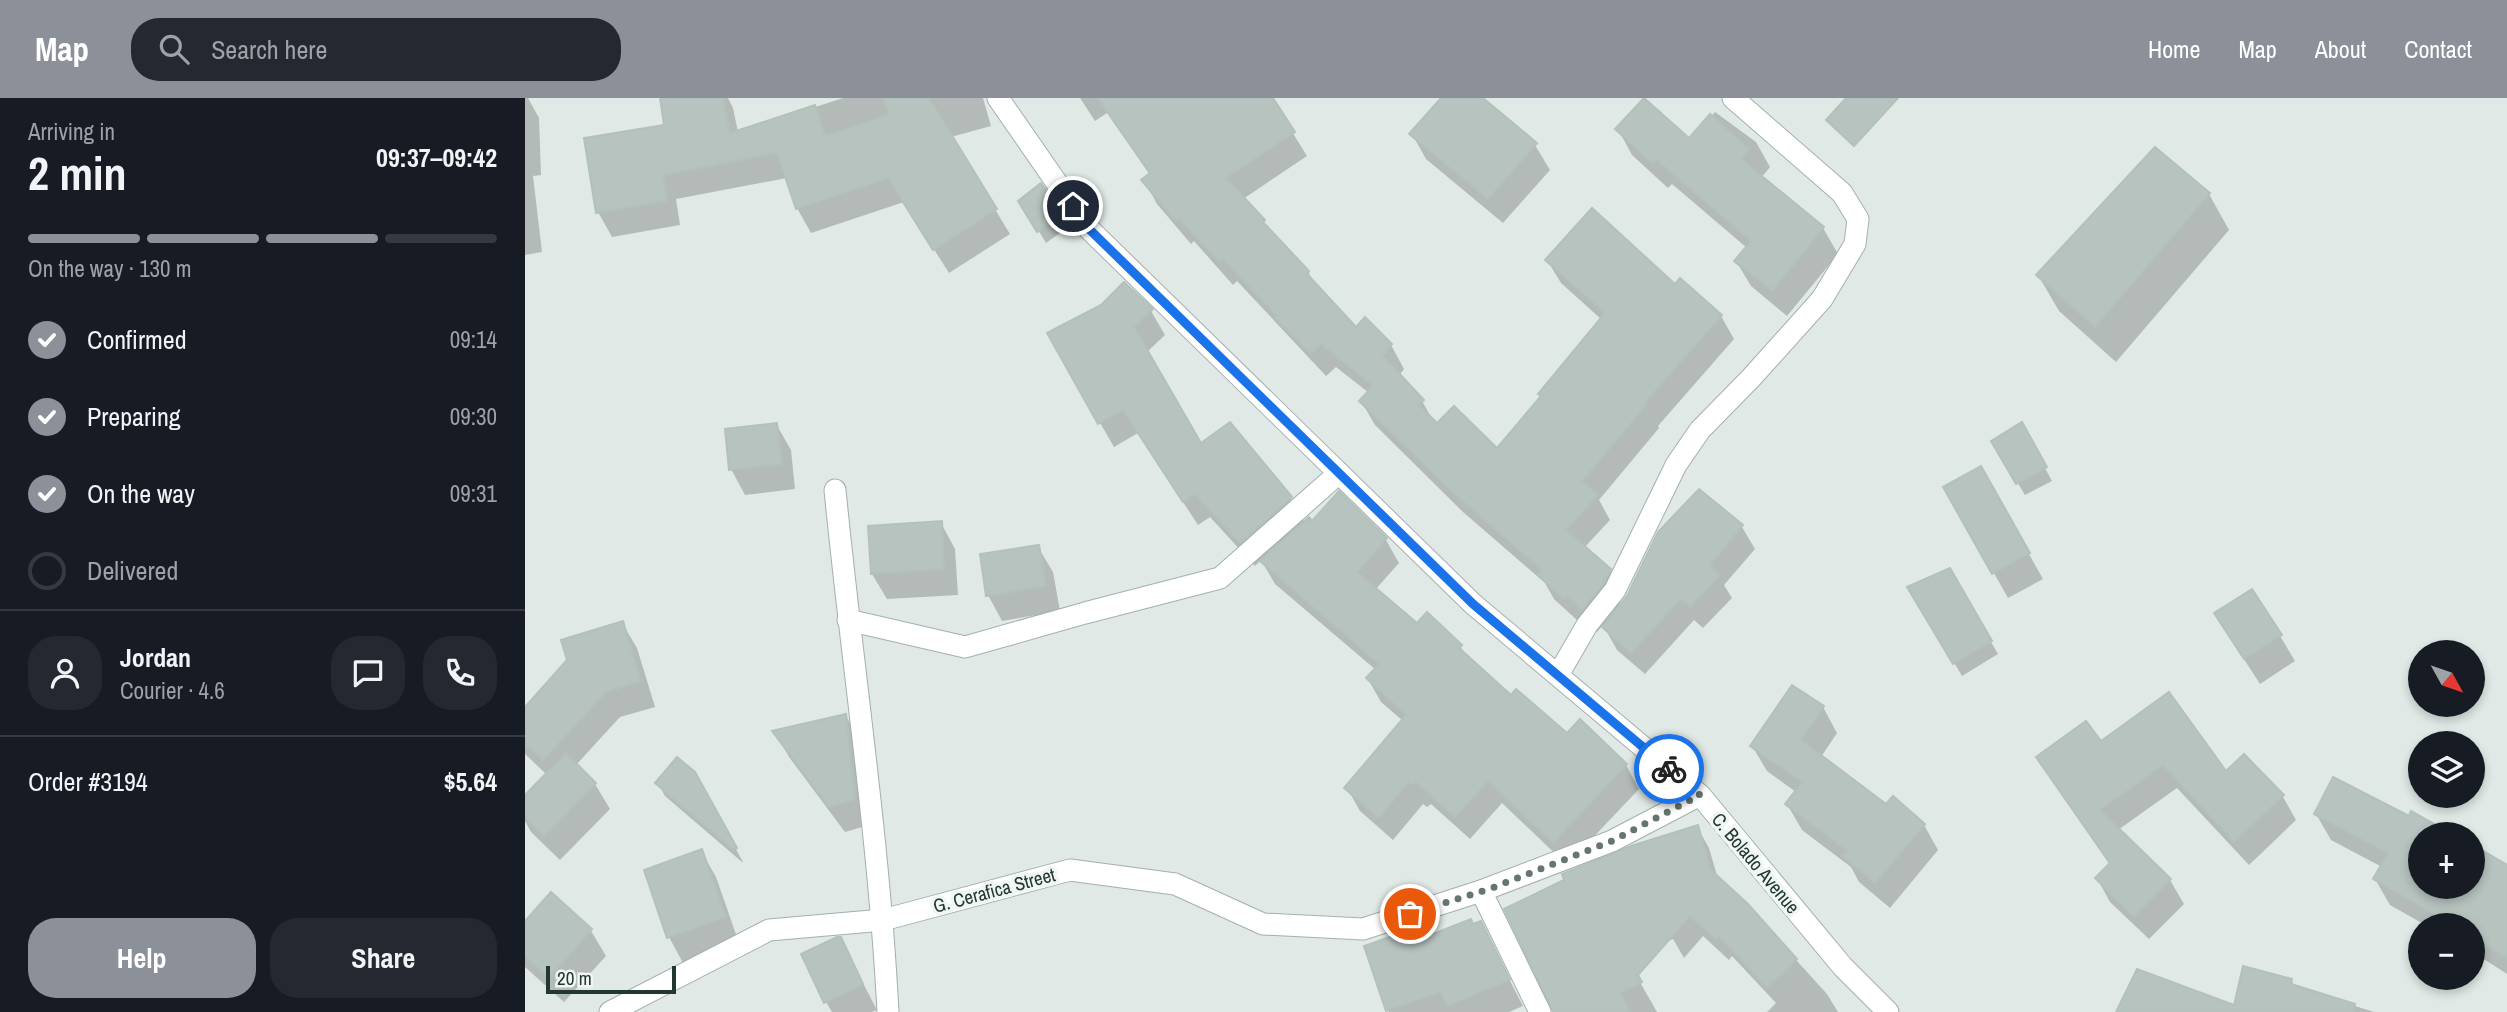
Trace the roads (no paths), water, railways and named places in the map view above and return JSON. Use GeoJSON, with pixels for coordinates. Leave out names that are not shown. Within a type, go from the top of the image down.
{"type":"FeatureCollection","features":[{"type":"Feature","properties":{"kind":"street","name":"C. Bolado Avenue"},"geometry":{"type":"LineString","coordinates":[[998,98],[1088,228],[1473,604],[1700,795],[1843,967],[1888,1012]]}},
{"type":"Feature","properties":{"kind":"street"},"geometry":{"type":"LineString","coordinates":[[1558,675],[1587,625],[1615,590],[1676,464],[1700,430],[1822,299],[1855,244],[1858,219],[1842,193],[1733,98]]}},
{"type":"Feature","properties":{"kind":"street"},"geometry":{"type":"LineString","coordinates":[[848,620],[965,647],[1220,578],[1339,473]]}},
{"type":"Feature","properties":{"kind":"street"},"geometry":{"type":"LineString","coordinates":[[835,490],[883,920],[888,1012]]}},
{"type":"Feature","properties":{"kind":"street","name":"G. Cerafica Street"},"geometry":{"type":"LineString","coordinates":[[610,1012],[769,930],[883,920],[1070,870],[1175,884],[1263,924],[1363,929],[1481,891],[1612,841],[1700,795]]}},
{"type":"Feature","properties":{"kind":"street"},"geometry":{"type":"LineString","coordinates":[[1481,891],[1540,1012]]}}]}
